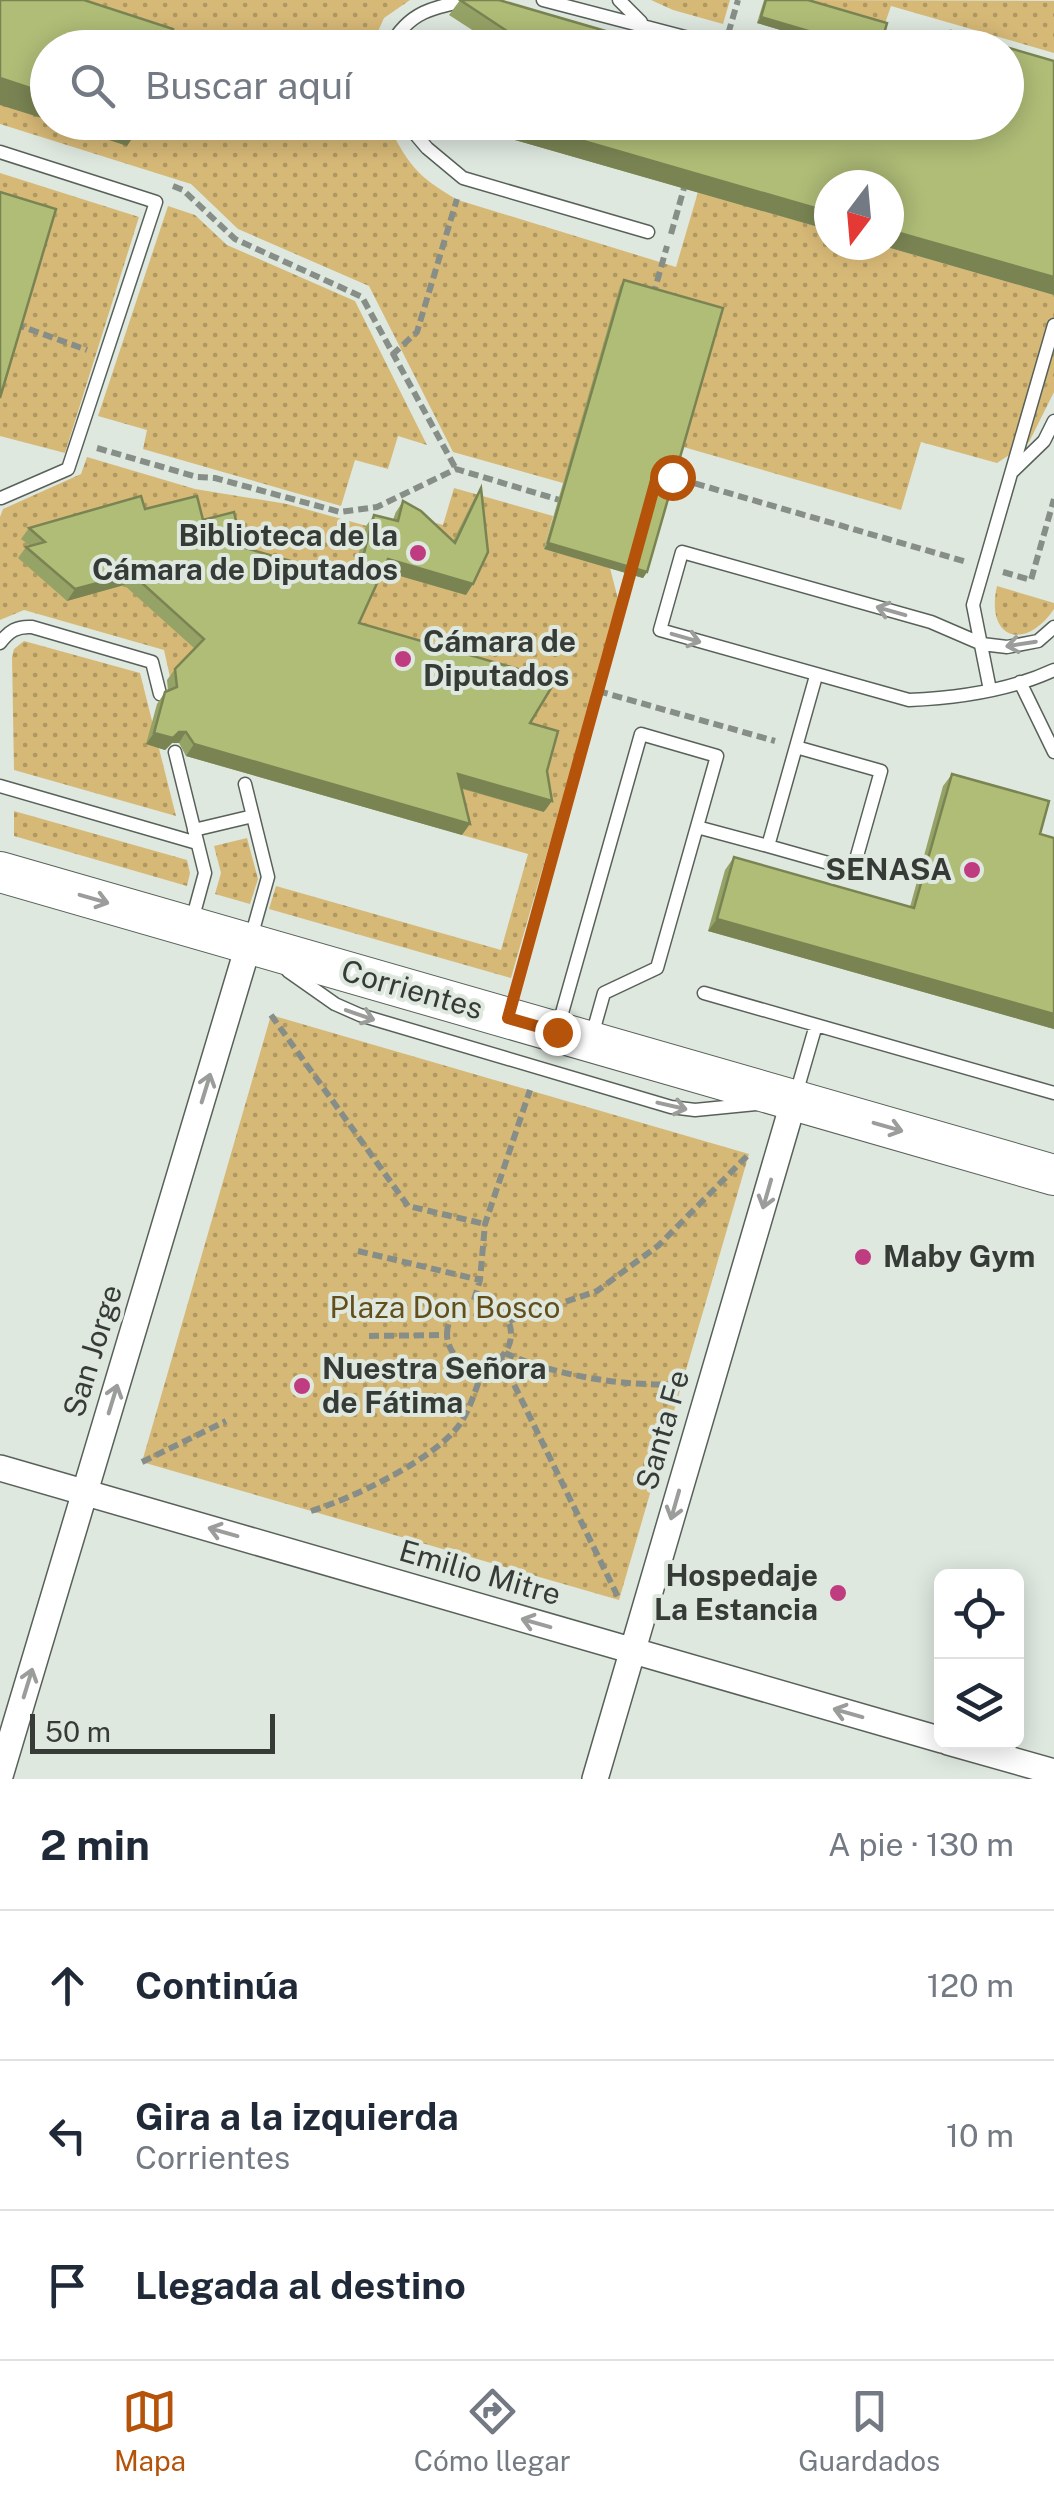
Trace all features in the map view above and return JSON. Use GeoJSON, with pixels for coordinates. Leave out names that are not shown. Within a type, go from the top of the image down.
{"type":"FeatureCollection","features":[{"type":"Feature","properties":{"kind":"main road","name":"Corrientes"},"geometry":{"type":"LineString","coordinates":[[0,872],[1054,1174]]}},
{"type":"Feature","properties":{"kind":"street","name":"San Jorge"},"geometry":{"type":"LineString","coordinates":[[0,1776],[249,943]]}},
{"type":"Feature","properties":{"kind":"street","name":"Santa Fe"},"geometry":{"type":"LineString","coordinates":[[594,1779],[794,1100]]}},
{"type":"Feature","properties":{"kind":"street","name":"Emilio Mitre"},"geometry":{"type":"LineString","coordinates":[[0,1468],[934,1737]]}},
{"type":"Feature","properties":{"kind":"street","name":"Emilio Mitre"},"geometry":{"type":"LineString","coordinates":[[976,1749],[1054,1772]]}},
{"type":"Feature","properties":{"kind":"lane"},"geometry":{"type":"LineString","coordinates":[[398,30],[425,12],[473,0]]}},
{"type":"Feature","properties":{"kind":"lane"},"geometry":{"type":"LineString","coordinates":[[544,0],[664,30]]}},
{"type":"Feature","properties":{"kind":"lane"},"geometry":{"type":"LineString","coordinates":[[619,0],[643,24]]}},
{"type":"Feature","properties":{"kind":"lane"},"geometry":{"type":"LineString","coordinates":[[421,140],[463,178],[648,232]]}},
{"type":"Feature","properties":{"kind":"lane"},"geometry":{"type":"LineString","coordinates":[[0,152],[156,202],[68,469],[1,498]]}},
{"type":"Feature","properties":{"kind":"lane"},"geometry":{"type":"LineString","coordinates":[[990,690],[973,605],[1054,325]]}},
{"type":"Feature","properties":{"kind":"lane"},"geometry":{"type":"LineString","coordinates":[[1012,472],[1044,441],[1054,422]]}},
{"type":"Feature","properties":{"kind":"lane"},"geometry":{"type":"LineString","coordinates":[[1054,627],[1038,641],[1007,646],[982,644],[931,622],[682,552],[660,630],[909,700],[990,690],[1054,670]]}},
{"type":"Feature","properties":{"kind":"lane"},"geometry":{"type":"LineString","coordinates":[[0,644],[8,632],[32,628],[152,662],[160,694]]}},
{"type":"Feature","properties":{"kind":"lane"},"geometry":{"type":"LineString","coordinates":[[768,846],[816,676]]}},
{"type":"Feature","properties":{"kind":"lane"},"geometry":{"type":"LineString","coordinates":[[1020,682],[1054,752]]}},
{"type":"Feature","properties":{"kind":"lane"},"geometry":{"type":"LineString","coordinates":[[641,734],[717,756],[657,968],[604,993],[574,1037],[641,734]]}},
{"type":"Feature","properties":{"kind":"lane"},"geometry":{"type":"LineString","coordinates":[[697,826],[853,870],[881,771],[796,747]]}},
{"type":"Feature","properties":{"kind":"lane"},"geometry":{"type":"LineString","coordinates":[[174,752],[205,873],[190,926]]}},
{"type":"Feature","properties":{"kind":"lane"},"geometry":{"type":"LineString","coordinates":[[245,784],[268,877],[249,943],[327,999],[352,1012],[671,1107],[695,1110],[794,1100],[816,1025]]}},
{"type":"Feature","properties":{"kind":"lane"},"geometry":{"type":"LineString","coordinates":[[0,786],[196,836],[253,816]]}},
{"type":"Feature","properties":{"kind":"lane"},"geometry":{"type":"LineString","coordinates":[[704,993],[1054,1094]]}},
{"type":"Feature","properties":{"kind":"path"},"geometry":{"type":"LineString","coordinates":[[730,30],[738,0]]}},
{"type":"Feature","properties":{"kind":"path"},"geometry":{"type":"LineString","coordinates":[[392,356],[417,332],[463,178]]}},
{"type":"Feature","properties":{"kind":"path"},"geometry":{"type":"LineString","coordinates":[[165,184],[183,190],[235,239],[362,296],[456,469]]}},
{"type":"Feature","properties":{"kind":"path"},"geometry":{"type":"LineString","coordinates":[[648,314],[684,188]]}},
{"type":"Feature","properties":{"kind":"path"},"geometry":{"type":"LineString","coordinates":[[14,324],[105,357]]}},
{"type":"Feature","properties":{"kind":"path"},"geometry":{"type":"LineString","coordinates":[[74,452],[90,446],[340,512],[377,507],[456,469],[574,504]]}},
{"type":"Feature","properties":{"kind":"path"},"geometry":{"type":"LineString","coordinates":[[658,473],[1031,580],[1054,499]]}},
{"type":"Feature","properties":{"kind":"path"},"geometry":{"type":"LineString","coordinates":[[508,1018],[633,562]]}},
{"type":"Feature","properties":{"kind":"path"},"geometry":{"type":"LineString","coordinates":[[598,692],[796,747]]}},
{"type":"Feature","properties":{"kind":"path"},"geometry":{"type":"LineString","coordinates":[[271,1015],[408,1206],[485,1224]]}},
{"type":"Feature","properties":{"kind":"path"},"geometry":{"type":"LineString","coordinates":[[474,1300],[480,1280],[485,1224],[530,1090]]}},
{"type":"Feature","properties":{"kind":"path"},"geometry":{"type":"LineString","coordinates":[[509,1321],[597,1291],[659,1245],[748,1154]]}},
{"type":"Feature","properties":{"kind":"path"},"geometry":{"type":"LineString","coordinates":[[358,1251],[480,1280]]}},
{"type":"Feature","properties":{"kind":"path"},"geometry":{"type":"LineString","coordinates":[[474,1300],[495,1305],[509,1321],[512,1338],[503,1355],[485,1366],[471,1366],[458,1360],[449,1349],[446,1336],[453,1312],[474,1300]]}},
{"type":"Feature","properties":{"kind":"path"},"geometry":{"type":"LineString","coordinates":[[370,1336],[446,1336]]}},
{"type":"Feature","properties":{"kind":"path"},"geometry":{"type":"LineString","coordinates":[[503,1355],[530,1364],[645,1386],[682,1384]]}},
{"type":"Feature","properties":{"kind":"path"},"geometry":{"type":"LineString","coordinates":[[503,1355],[619,1600]]}},
{"type":"Feature","properties":{"kind":"path"},"geometry":{"type":"LineString","coordinates":[[311,1511],[344,1500],[431,1451],[460,1423],[485,1366]]}},
{"type":"Feature","properties":{"kind":"path"},"geometry":{"type":"LineString","coordinates":[[142,1462],[226,1421]]}},
{"type":"Feature","properties":{"kind":"green space"},"geometry":{"type":"Polygon","coordinates":[[[0,0],[410,0],[384,18],[379,30],[30,30],[30,133],[0,124],[0,0]]]}},
{"type":"Feature","properties":{"kind":"green space"},"geometry":{"type":"Polygon","coordinates":[[[651,0],[730,0],[723,24],[651,0]]]}},
{"type":"Feature","properties":{"kind":"green space"},"geometry":{"type":"Polygon","coordinates":[[[783,0],[1054,1],[1054,53],[1024,44],[1024,30],[974,30],[891,6],[883,29],[783,0]]]}},
{"type":"Feature","properties":{"kind":"green space"},"geometry":{"type":"Polygon","coordinates":[[[51,140],[396,140],[415,168],[458,200],[676,267],[698,192],[814,226],[814,260],[904,260],[904,252],[1054,295],[1054,392],[1029,442],[997,463],[921,442],[901,510],[583,418],[563,483],[453,452],[369,286],[238,229],[191,184],[51,140]]]}},
{"type":"Feature","properties":{"kind":"green space"},"geometry":{"type":"Polygon","coordinates":[[[0,173],[139,217],[65,453],[0,436],[0,173]]]}},
{"type":"Feature","properties":{"kind":"green space"},"geometry":{"type":"Polygon","coordinates":[[[168,206],[195,215],[227,245],[355,301],[427,445],[398,436],[388,469],[355,460],[341,506],[143,449],[147,430],[98,416],[168,206]]]}},
{"type":"Feature","properties":{"kind":"green space"},"geometry":{"type":"Polygon","coordinates":[[[87,457],[195,489],[287,504],[389,532],[396,512],[443,525],[454,488],[553,516],[544,549],[610,568],[619,603],[511,978],[269,909],[276,886],[501,950],[528,854],[462,835],[457,815],[458,769],[482,794],[545,812],[539,782],[290,642],[170,677],[164,650],[24,610],[0,620],[3,509],[81,474],[87,457]]]}},
{"type":"Feature","properties":{"kind":"green space"},"geometry":{"type":"Polygon","coordinates":[[[997,586],[1054,603],[1054,609],[1031,631],[1010,634],[997,618],[997,586]]]}},
{"type":"Feature","properties":{"kind":"green space"},"geometry":{"type":"Polygon","coordinates":[[[24,641],[140,673],[176,816],[14,770],[12,657],[14,649],[24,641]]]}},
{"type":"Feature","properties":{"kind":"green space"},"geometry":{"type":"Polygon","coordinates":[[[14,811],[187,860],[187,886],[14,836],[14,811]]]}},
{"type":"Feature","properties":{"kind":"green space"},"geometry":{"type":"Polygon","coordinates":[[[247,838],[258,879],[250,904],[215,894],[221,873],[214,846],[247,838]]]}},
{"type":"Feature","properties":{"kind":"green space","name":"Plaza Don Bosco"},"geometry":{"type":"Polygon","coordinates":[[[271,1015],[749,1154],[619,1600],[142,1462],[271,1015]]]}},
{"type":"Feature","properties":{"kind":"building"},"geometry":{"type":"Polygon","coordinates":[[[0,0],[84,0],[173,29],[30,30],[30,88],[0,78],[0,0]]]}},
{"type":"Feature","properties":{"kind":"building"},"geometry":{"type":"Polygon","coordinates":[[[460,0],[499,0],[602,30],[505,30],[460,0]]]}},
{"type":"Feature","properties":{"kind":"building"},"geometry":{"type":"Polygon","coordinates":[[[766,0],[808,0],[887,23],[885,30],[805,30],[761,17],[766,0]]]}},
{"type":"Feature","properties":{"kind":"building"},"geometry":{"type":"Polygon","coordinates":[[[1024,52],[1054,61],[1054,277],[904,234],[904,170],[814,170],[814,208],[580,140],[1024,140],[1024,52]]]}},
{"type":"Feature","properties":{"kind":"building"},"geometry":{"type":"Polygon","coordinates":[[[0,192],[56,209],[0,398],[0,192]]]}},
{"type":"Feature","properties":{"kind":"building"},"geometry":{"type":"Polygon","coordinates":[[[624,280],[723,308],[647,572],[548,543],[624,280]]]}},
{"type":"Feature","properties":{"kind":"building"},"geometry":{"type":"Polygon","coordinates":[[[481,488],[488,552],[473,584],[388,559],[359,623],[556,680],[530,723],[558,731],[547,771],[552,801],[458,774],[470,824],[194,744],[186,732],[173,738],[154,733],[165,692],[177,687],[175,669],[204,639],[132,574],[75,589],[26,547],[45,542],[29,528],[141,496],[145,509],[197,496],[203,520],[234,512],[242,547],[357,580],[374,515],[398,521],[403,501],[421,511],[455,543],[481,488]]]}},
{"type":"Feature","properties":{"kind":"building"},"geometry":{"type":"Polygon","coordinates":[[[952,774],[1049,801],[1040,834],[1054,838],[1054,1014],[717,919],[734,857],[914,908],[952,774]]]}},
{"type":"Feature","properties":{"kind":"place","name":"Biblioteca de la Cámara de Diputados"},"geometry":{"type":"Point","coordinates":[418,553]}},
{"type":"Feature","properties":{"kind":"place","name":"Cámara de Diputados"},"geometry":{"type":"Point","coordinates":[403,659]}},
{"type":"Feature","properties":{"kind":"place","name":"SENASA"},"geometry":{"type":"Point","coordinates":[972,870]}},
{"type":"Feature","properties":{"kind":"place","name":"Maby Gym"},"geometry":{"type":"Point","coordinates":[863,1257]}},
{"type":"Feature","properties":{"kind":"place","name":"Nuestra Señora de Fátima"},"geometry":{"type":"Point","coordinates":[302,1386]}},
{"type":"Feature","properties":{"kind":"place","name":"Hospedaje La Estancia"},"geometry":{"type":"Point","coordinates":[838,1593]}},
{"type":"Feature","properties":{"kind":"route"},"geometry":{"type":"LineString","coordinates":[[557,1032],[508,1018],[658,473],[672,477]]}}]}
